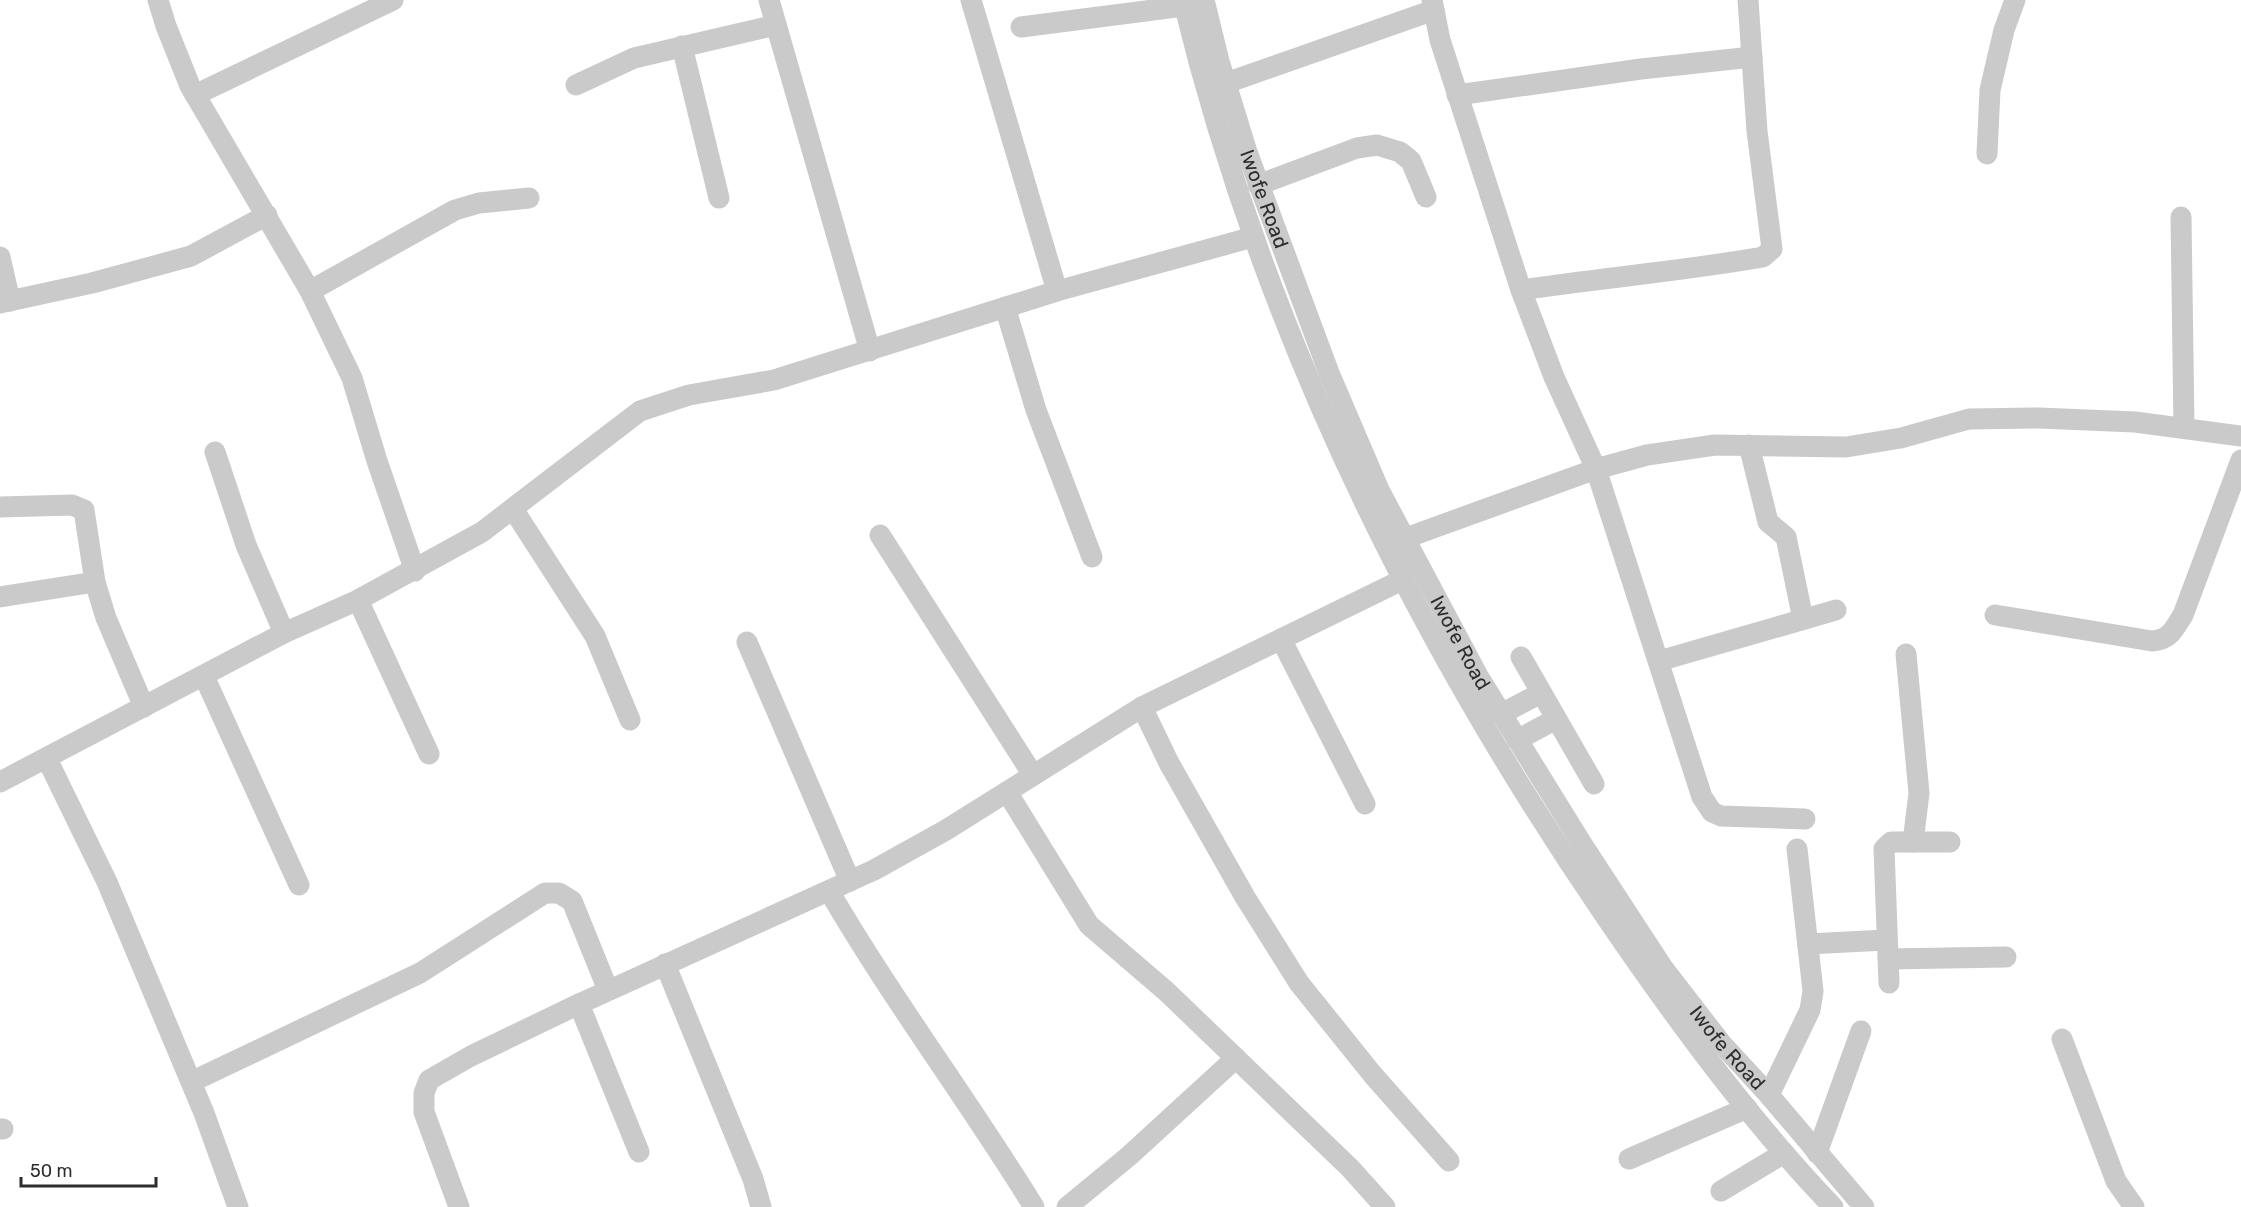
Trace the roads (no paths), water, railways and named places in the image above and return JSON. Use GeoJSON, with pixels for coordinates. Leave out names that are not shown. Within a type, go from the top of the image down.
{"type":"FeatureCollection","features":[{"type":"Feature","properties":{"kind":"street"},"geometry":{"type":"LineString","coordinates":[[158,0],[166,26],[195,95],[267,214],[310,291],[352,378],[414,571]]}},
{"type":"Feature","properties":{"kind":"street"},"geometry":{"type":"LineString","coordinates":[[195,95],[393,0]]}},
{"type":"Feature","properties":{"kind":"street"},"geometry":{"type":"LineString","coordinates":[[769,0],[870,351]]}},
{"type":"Feature","properties":{"kind":"street"},"geometry":{"type":"LineString","coordinates":[[971,0],[1057,291]]}},
{"type":"Feature","properties":{"kind":"street"},"geometry":{"type":"LineString","coordinates":[[1521,290],[1614,276],[1689,270],[1764,257],[1772,249],[1757,131],[1748,0]]}},
{"type":"Feature","properties":{"kind":"street"},"geometry":{"type":"LineString","coordinates":[[1987,154],[1990,90],[2004,30],[2015,0]]}},
{"type":"Feature","properties":{"kind":"street"},"geometry":{"type":"LineString","coordinates":[[1021,27],[1190,2]]}},
{"type":"Feature","properties":{"kind":"street","name":"Iwofe Road"},"geometry":{"type":"LineString","coordinates":[[1190,2],[1226,83],[1258,185],[1329,374],[1379,490],[1403,539],[1501,714],[1663,968],[1721,1043],[1769,1095],[1864,1207]]}},
{"type":"Feature","properties":{"kind":"street","name":"Iwofe Road"},"geometry":{"type":"LineString","coordinates":[[1190,2],[1253,237],[1310,381],[1362,498],[1402,580],[1459,686],[1564,856],[1647,977],[1747,1108],[1829,1206]]}},
{"type":"Feature","properties":{"kind":"street"},"geometry":{"type":"LineString","coordinates":[[1226,83],[1433,5],[1457,95],[1521,290],[1554,377],[1596,469],[1702,797],[1712,812],[1735,817],[1805,819]]}},
{"type":"Feature","properties":{"kind":"street"},"geometry":{"type":"LineString","coordinates":[[576,85],[634,58],[776,25]]}},
{"type":"Feature","properties":{"kind":"street"},"geometry":{"type":"LineString","coordinates":[[682,46],[719,198]]}},
{"type":"Feature","properties":{"kind":"street"},"geometry":{"type":"LineString","coordinates":[[1457,95],[1641,69],[1752,57]]}},
{"type":"Feature","properties":{"kind":"street"},"geometry":{"type":"LineString","coordinates":[[1258,185],[1357,148],[1377,145],[1400,152],[1411,161],[1426,197]]}},
{"type":"Feature","properties":{"kind":"street"},"geometry":{"type":"LineString","coordinates":[[310,291],[455,210],[479,203],[529,198]]}},
{"type":"Feature","properties":{"kind":"street"},"geometry":{"type":"LineString","coordinates":[[0,257],[5,302],[92,283],[190,256],[267,214]]}},
{"type":"Feature","properties":{"kind":"street"},"geometry":{"type":"LineString","coordinates":[[2181,217],[2184,427]]}},
{"type":"Feature","properties":{"kind":"street"},"geometry":{"type":"LineString","coordinates":[[0,782],[285,633],[358,600],[414,571],[482,532],[640,411],[689,395],[774,380],[1057,291],[1253,237]]}},
{"type":"Feature","properties":{"kind":"street"},"geometry":{"type":"LineString","coordinates":[[1005,307],[1036,410],[1092,557]]}},
{"type":"Feature","properties":{"kind":"street"},"geometry":{"type":"LineString","coordinates":[[1403,539],[1596,469],[1647,455],[1715,445],[1846,447],[1901,438],[1969,419],[2039,418],[2135,422],[2241,436]]}},
{"type":"Feature","properties":{"kind":"street"},"geometry":{"type":"LineString","coordinates":[[1749,445],[1767,522],[1786,537],[1803,619]]}},
{"type":"Feature","properties":{"kind":"street"},"geometry":{"type":"LineString","coordinates":[[215,452],[246,545],[285,633]]}},
{"type":"Feature","properties":{"kind":"street"},"geometry":{"type":"LineString","coordinates":[[1995,615],[2151,641],[2162,640],[2170,636],[2183,615],[2241,460]]}},
{"type":"Feature","properties":{"kind":"street"},"geometry":{"type":"LineString","coordinates":[[0,507],[72,505],[84,510],[95,582],[106,618],[144,707]]}},
{"type":"Feature","properties":{"kind":"street"},"geometry":{"type":"LineString","coordinates":[[513,509],[595,636],[630,720]]}},
{"type":"Feature","properties":{"kind":"street"},"geometry":{"type":"LineString","coordinates":[[880,535],[1034,775]]}},
{"type":"Feature","properties":{"kind":"street"},"geometry":{"type":"LineString","coordinates":[[459,1207],[424,1112],[424,1093],[429,1080],[471,1056],[608,990],[829,891],[946,830],[1142,707],[1402,580]]}},
{"type":"Feature","properties":{"kind":"street"},"geometry":{"type":"LineString","coordinates":[[0,597],[95,582]]}},
{"type":"Feature","properties":{"kind":"street"},"geometry":{"type":"LineString","coordinates":[[358,600],[429,754]]}},
{"type":"Feature","properties":{"kind":"street"},"geometry":{"type":"LineString","coordinates":[[1659,661],[1836,610]]}},
{"type":"Feature","properties":{"kind":"street"},"geometry":{"type":"LineString","coordinates":[[1281,639],[1365,804]]}},
{"type":"Feature","properties":{"kind":"street"},"geometry":{"type":"LineString","coordinates":[[747,642],[850,880]]}},
{"type":"Feature","properties":{"kind":"street"},"geometry":{"type":"LineString","coordinates":[[1906,654],[1919,793],[1914,842]]}},
{"type":"Feature","properties":{"kind":"street"},"geometry":{"type":"LineString","coordinates":[[1521,657],[1594,784]]}},
{"type":"Feature","properties":{"kind":"street"},"geometry":{"type":"LineString","coordinates":[[204,676],[299,885]]}},
{"type":"Feature","properties":{"kind":"street"},"geometry":{"type":"LineString","coordinates":[[1501,714],[1541,693]]}},
{"type":"Feature","properties":{"kind":"street"},"geometry":{"type":"LineString","coordinates":[[1142,707],[1169,763],[1245,897],[1299,983],[1373,1075],[1449,1161]]}},
{"type":"Feature","properties":{"kind":"street"},"geometry":{"type":"LineString","coordinates":[[1517,740],[1556,719]]}},
{"type":"Feature","properties":{"kind":"street"},"geometry":{"type":"LineString","coordinates":[[47,759],[107,882],[190,1082],[238,1207]]}},
{"type":"Feature","properties":{"kind":"street"},"geometry":{"type":"LineString","coordinates":[[1007,792],[1089,925],[1167,992],[1350,1168],[1385,1207]]}},
{"type":"Feature","properties":{"kind":"street"},"geometry":{"type":"LineString","coordinates":[[1889,983],[1884,849],[1891,842],[1950,842]]}},
{"type":"Feature","properties":{"kind":"street"},"geometry":{"type":"LineString","coordinates":[[1769,1095],[1810,1010],[1813,991],[1797,849]]}},
{"type":"Feature","properties":{"kind":"street"},"geometry":{"type":"LineString","coordinates":[[829,891],[861,946],[939,1060],[1034,1207]]}},
{"type":"Feature","properties":{"kind":"street"},"geometry":{"type":"LineString","coordinates":[[190,1082],[420,973],[545,893],[559,893],[572,901],[608,990]]}},
{"type":"Feature","properties":{"kind":"street"},"geometry":{"type":"LineString","coordinates":[[1808,944],[2006,957]]}},
{"type":"Feature","properties":{"kind":"street"},"geometry":{"type":"LineString","coordinates":[[665,964],[753,1179],[761,1207]]}},
{"type":"Feature","properties":{"kind":"street"},"geometry":{"type":"LineString","coordinates":[[579,1004],[639,1152]]}},
{"type":"Feature","properties":{"kind":"street"},"geometry":{"type":"LineString","coordinates":[[1817,1153],[1861,1031]]}},
{"type":"Feature","properties":{"kind":"street"},"geometry":{"type":"LineString","coordinates":[[2062,1039],[2116,1181],[2134,1207]]}},
{"type":"Feature","properties":{"kind":"street"},"geometry":{"type":"LineString","coordinates":[[1067,1207],[1129,1156],[1236,1058]]}},
{"type":"Feature","properties":{"kind":"street"},"geometry":{"type":"LineString","coordinates":[[1629,1159],[1747,1108]]}},
{"type":"Feature","properties":{"kind":"street"},"geometry":{"type":"LineString","coordinates":[[1721,1191],[1784,1153]]}}]}
